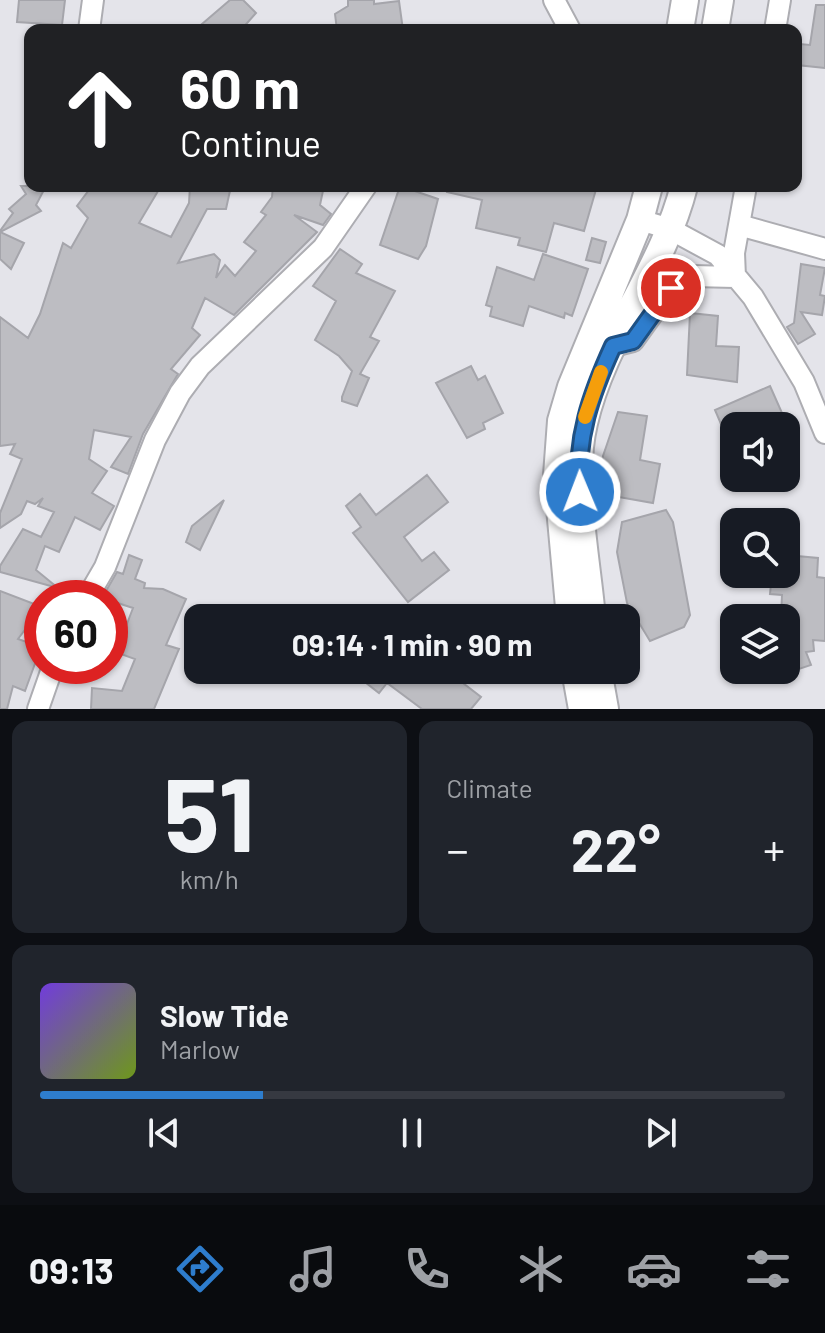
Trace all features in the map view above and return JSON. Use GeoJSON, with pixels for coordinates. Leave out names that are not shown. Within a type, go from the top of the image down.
{"type":"FeatureCollection","features":[{"type":"Feature","properties":{"kind":"main road"},"geometry":{"type":"LineString","coordinates":[[681,24],[685,0]]}},
{"type":"Feature","properties":{"kind":"main road"},"geometry":{"type":"LineString","coordinates":[[716,24],[720,0]]}},
{"type":"Feature","properties":{"kind":"main road"},"geometry":{"type":"LineString","coordinates":[[569,604],[557,475],[561,421],[571,387],[640,220],[647,192]]}},
{"type":"Feature","properties":{"kind":"main road"},"geometry":{"type":"LineString","coordinates":[[591,604],[578,466],[583,425],[594,387],[670,229],[682,192]]}},
{"type":"Feature","properties":{"kind":"main road"},"geometry":{"type":"LineString","coordinates":[[578,684],[582,709]]}},
{"type":"Feature","properties":{"kind":"main road"},"geometry":{"type":"LineString","coordinates":[[601,684],[605,709]]}},
{"type":"Feature","properties":{"kind":"street"},"geometry":{"type":"LineString","coordinates":[[90,24],[93,0]]}},
{"type":"Feature","properties":{"kind":"street"},"geometry":{"type":"LineString","coordinates":[[554,0],[567,24]]}},
{"type":"Feature","properties":{"kind":"street"},"geometry":{"type":"LineString","coordinates":[[776,24],[780,0]]}},
{"type":"Feature","properties":{"kind":"street"},"geometry":{"type":"LineString","coordinates":[[97,580],[155,440],[180,393],[200,366],[323,248],[362,192]]}},
{"type":"Feature","properties":{"kind":"street"},"geometry":{"type":"LineString","coordinates":[[735,277],[734,253],[745,192]]}},
{"type":"Feature","properties":{"kind":"street"},"geometry":{"type":"LineString","coordinates":[[640,220],[670,229],[718,255],[753,297],[804,382],[825,433]]}},
{"type":"Feature","properties":{"kind":"street"},"geometry":{"type":"LineString","coordinates":[[739,225],[825,249]]}},
{"type":"Feature","properties":{"kind":"street"},"geometry":{"type":"LineString","coordinates":[[613,346],[633,341],[671,288],[692,276],[735,277]]}},
{"type":"Feature","properties":{"kind":"street"},"geometry":{"type":"LineString","coordinates":[[38,709],[47,684]]}},
{"type":"Feature","properties":{"kind":"building"},"geometry":{"type":"Polygon","coordinates":[[[19,0],[65,0],[62,24],[17,22],[19,0]]]}},
{"type":"Feature","properties":{"kind":"building"},"geometry":{"type":"Polygon","coordinates":[[[230,0],[243,0],[256,13],[246,24],[202,24],[230,0]]]}},
{"type":"Feature","properties":{"kind":"building"},"geometry":{"type":"Polygon","coordinates":[[[348,0],[374,0],[374,4],[399,1],[402,24],[336,24],[335,14],[348,6],[348,0]]]}},
{"type":"Feature","properties":{"kind":"building"},"geometry":{"type":"Polygon","coordinates":[[[816,5],[825,5],[825,68],[802,66],[802,44],[810,45],[816,5]]]}},
{"type":"Feature","properties":{"kind":"building"},"geometry":{"type":"Polygon","coordinates":[[[25,192],[43,192],[36,205],[41,211],[0,232],[13,213],[9,209],[25,192]]]}},
{"type":"Feature","properties":{"kind":"building"},"geometry":{"type":"Polygon","coordinates":[[[88,192],[157,192],[139,223],[171,237],[189,203],[190,192],[230,192],[226,209],[207,209],[178,263],[214,254],[220,260],[216,278],[225,265],[235,276],[256,251],[244,242],[266,215],[261,212],[272,192],[323,192],[320,205],[331,214],[323,225],[294,215],[317,232],[234,315],[205,298],[192,328],[200,335],[171,369],[178,374],[143,434],[128,474],[111,467],[131,437],[94,430],[89,459],[107,471],[92,493],[114,506],[100,530],[75,517],[59,552],[45,546],[36,570],[48,580],[29,580],[0,572],[0,566],[23,529],[41,537],[54,512],[38,506],[43,498],[35,504],[27,501],[21,514],[0,528],[0,513],[22,459],[10,454],[15,444],[0,446],[0,317],[28,338],[40,314],[63,243],[71,248],[88,218],[77,206],[88,192]]]}},
{"type":"Feature","properties":{"kind":"building"},"geometry":{"type":"Polygon","coordinates":[[[398,192],[418,192],[438,199],[426,246],[418,259],[380,245],[398,192]]]}},
{"type":"Feature","properties":{"kind":"building"},"geometry":{"type":"Polygon","coordinates":[[[447,192],[595,192],[584,231],[554,223],[546,252],[518,245],[520,238],[476,228],[482,200],[447,192]]]}},
{"type":"Feature","properties":{"kind":"building"},"geometry":{"type":"Polygon","coordinates":[[[0,232],[24,243],[11,269],[0,259],[0,232]]]}},
{"type":"Feature","properties":{"kind":"building"},"geometry":{"type":"Polygon","coordinates":[[[592,238],[606,242],[600,263],[586,260],[592,238]]]}},
{"type":"Feature","properties":{"kind":"building"},"geometry":{"type":"Polygon","coordinates":[[[340,249],[362,264],[356,273],[395,291],[370,337],[379,341],[360,374],[369,378],[357,406],[342,401],[352,371],[339,356],[315,340],[336,301],[313,286],[340,249]]]}},
{"type":"Feature","properties":{"kind":"building"},"geometry":{"type":"Polygon","coordinates":[[[543,254],[588,269],[572,316],[565,313],[564,318],[529,306],[523,326],[490,316],[492,307],[486,305],[497,267],[534,280],[543,254]]]}},
{"type":"Feature","properties":{"kind":"building"},"geometry":{"type":"Polygon","coordinates":[[[801,264],[825,268],[820,295],[825,296],[822,315],[801,312],[815,334],[798,344],[787,327],[794,323],[801,264]]]}},
{"type":"Feature","properties":{"kind":"building"},"geometry":{"type":"Polygon","coordinates":[[[690,313],[718,316],[716,346],[739,347],[737,382],[687,375],[690,313]]]}},
{"type":"Feature","properties":{"kind":"building"},"geometry":{"type":"Polygon","coordinates":[[[471,366],[478,380],[485,376],[503,413],[483,423],[485,429],[467,438],[436,383],[471,366]]]}},
{"type":"Feature","properties":{"kind":"building"},"geometry":{"type":"Polygon","coordinates":[[[770,386],[782,412],[720,412],[720,422],[715,410],[770,386]]]}},
{"type":"Feature","properties":{"kind":"building"},"geometry":{"type":"Polygon","coordinates":[[[618,412],[647,416],[640,460],[660,464],[653,503],[596,493],[603,456],[618,412]]]}},
{"type":"Feature","properties":{"kind":"building"},"geometry":{"type":"Polygon","coordinates":[[[427,475],[448,502],[404,537],[422,561],[434,552],[449,570],[408,602],[353,533],[361,527],[346,506],[360,494],[376,515],[427,475]]]}},
{"type":"Feature","properties":{"kind":"building"},"geometry":{"type":"Polygon","coordinates":[[[224,500],[200,550],[186,542],[192,526],[224,500]]]}},
{"type":"Feature","properties":{"kind":"building"},"geometry":{"type":"Polygon","coordinates":[[[666,510],[673,522],[690,615],[684,627],[650,641],[640,624],[640,604],[627,603],[617,552],[622,522],[666,510]]]}},
{"type":"Feature","properties":{"kind":"building"},"geometry":{"type":"Polygon","coordinates":[[[129,555],[142,560],[135,579],[145,583],[144,588],[163,589],[186,599],[166,645],[179,649],[154,709],[91,709],[92,688],[122,691],[128,684],[135,659],[128,656],[128,621],[133,608],[128,606],[128,580],[112,580],[117,572],[123,574],[129,555]]]}},
{"type":"Feature","properties":{"kind":"building"},"geometry":{"type":"Polygon","coordinates":[[[800,556],[818,558],[817,577],[825,578],[825,641],[813,640],[814,651],[806,652],[811,665],[800,669],[800,604],[782,604],[782,595],[770,594],[771,588],[800,588],[800,556]]]}},
{"type":"Feature","properties":{"kind":"building"},"geometry":{"type":"Polygon","coordinates":[[[0,591],[24,600],[24,631],[18,639],[24,641],[24,684],[28,684],[25,691],[13,686],[7,709],[0,709],[0,591]]]}},
{"type":"Feature","properties":{"kind":"building"},"geometry":{"type":"Polygon","coordinates":[[[368,684],[386,684],[379,693],[368,684]]]}},
{"type":"Feature","properties":{"kind":"building"},"geometry":{"type":"Polygon","coordinates":[[[388,684],[464,684],[481,697],[471,709],[422,709],[388,684]]]}},
{"type":"Feature","properties":{"kind":"slow traffic"},"geometry":{"type":"LineString","coordinates":[[585,417],[601,372]]}},
{"type":"Feature","properties":{"kind":"route"},"geometry":{"type":"LineString","coordinates":[[580,492],[578,466],[583,425],[594,387],[613,346],[633,341],[650,312],[671,288]]}}]}
